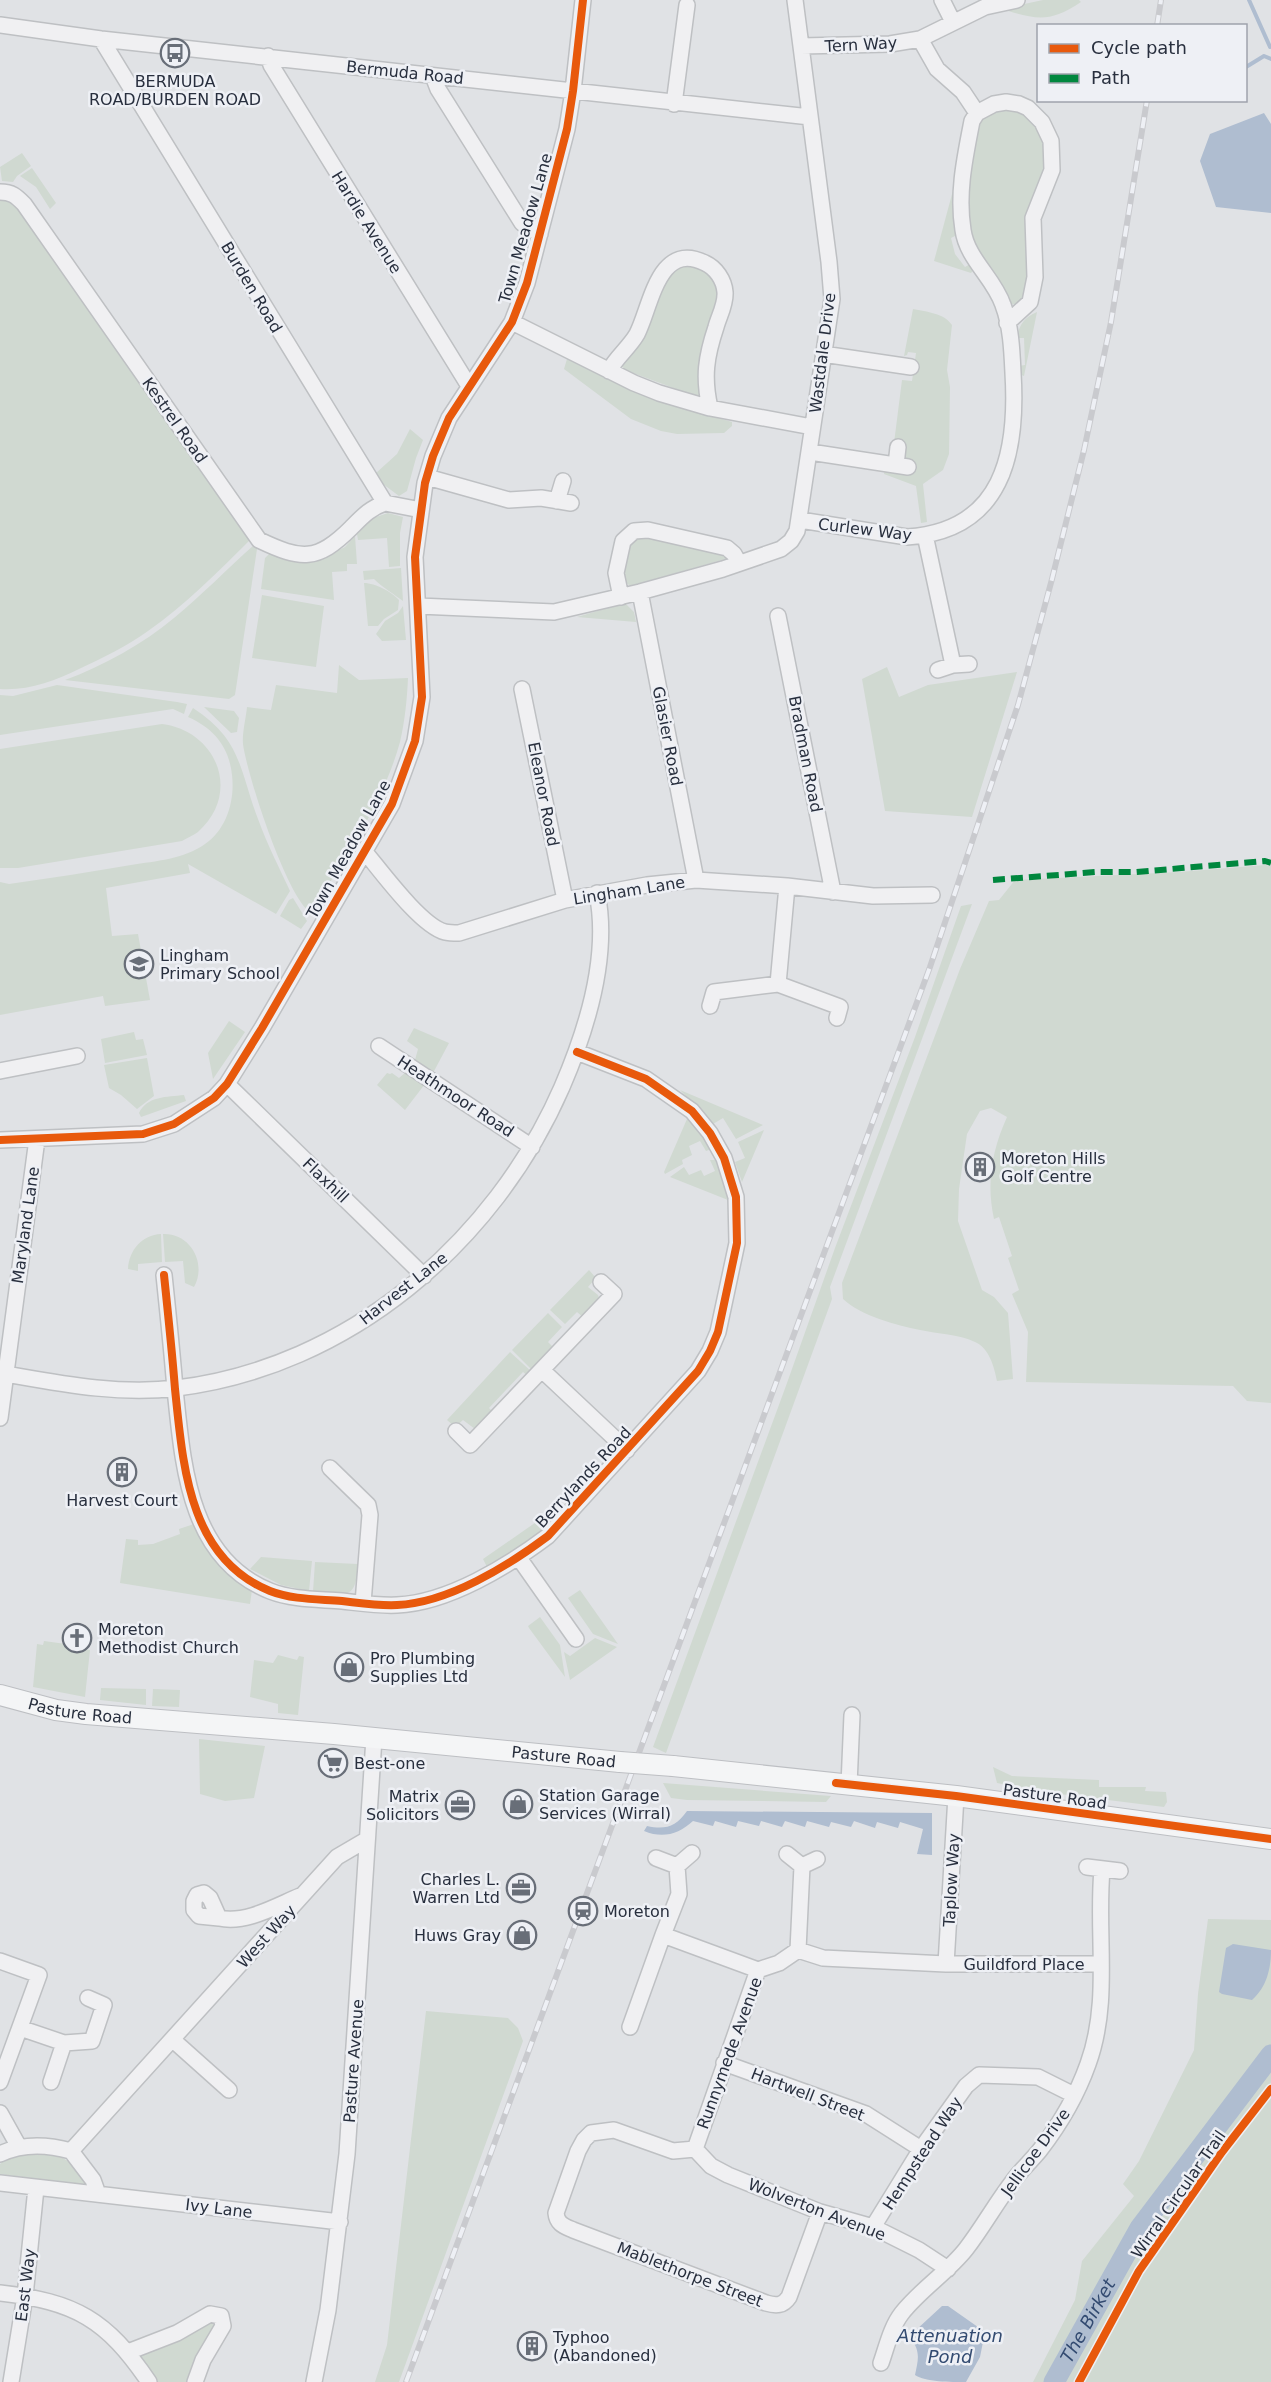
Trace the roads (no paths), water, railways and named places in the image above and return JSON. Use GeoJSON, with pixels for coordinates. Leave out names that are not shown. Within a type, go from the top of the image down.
{"type":"FeatureCollection","features":[{"type":"Feature","properties":{"kind":"main road","name":"Pasture Road"},"geometry":{"type":"LineString","coordinates":[[0,1695],[56,1710],[86,1714],[673,1766],[956,1797],[1271,1839]]}},
{"type":"Feature","properties":{"kind":"street","name":"Town Meadow Lane"},"geometry":{"type":"LineString","coordinates":[[0,1140],[143,1134],[174,1124],[201,1108],[227,1084],[392,804],[415,741],[422,697],[415,557],[427,477],[449,418],[512,322],[527,283],[567,129],[583,0]]}},
{"type":"Feature","properties":{"kind":"street","name":"Wastdale Drive"},"geometry":{"type":"LineString","coordinates":[[419,606],[554,612],[640,592],[739,563],[781,549],[791,541],[800,520],[832,299],[795,0]]}},
{"type":"Feature","properties":{"kind":"street"},"geometry":{"type":"LineString","coordinates":[[942,0],[953,22]]}},
{"type":"Feature","properties":{"kind":"street","name":"Tern Way"},"geometry":{"type":"LineString","coordinates":[[801,46],[890,44],[920,39],[984,4],[1017,0]]}},
{"type":"Feature","properties":{"kind":"street"},"geometry":{"type":"LineString","coordinates":[[674,104],[687,5]]}},
{"type":"Feature","properties":{"kind":"street","name":"Bermuda Road"},"geometry":{"type":"LineString","coordinates":[[0,25],[101,39],[268,56],[674,104],[810,117]]}},
{"type":"Feature","properties":{"kind":"street","name":"Burden Road"},"geometry":{"type":"LineString","coordinates":[[101,39],[385,503]]}},
{"type":"Feature","properties":{"kind":"street"},"geometry":{"type":"LineString","coordinates":[[920,39],[937,69],[963,92],[977,114],[994,104],[1006,102],[1019,104],[1028,108],[1042,122],[1050,141],[1052,170],[1033,218],[1035,277],[1030,302],[1007,323]]}},
{"type":"Feature","properties":{"kind":"street","name":"Hardie Avenue"},"geometry":{"type":"LineString","coordinates":[[268,56],[271,65],[469,386]]}},
{"type":"Feature","properties":{"kind":"street"},"geometry":{"type":"LineString","coordinates":[[433,76],[438,89],[522,223],[540,234]]}},
{"type":"Feature","properties":{"kind":"street","name":"Curlew Way"},"geometry":{"type":"LineString","coordinates":[[800,520],[908,537],[925,536],[957,525],[984,505],[1003,476],[1011,441],[1015,404],[1007,323],[999,296],[988,275],[974,259],[963,232],[960,192],[972,121],[977,114]]}},
{"type":"Feature","properties":{"kind":"street","name":"Kestrel Road"},"geometry":{"type":"LineString","coordinates":[[0,192],[16,195],[24,204],[259,540],[288,554],[302,555],[321,551],[337,542],[372,508],[385,503]]}},
{"type":"Feature","properties":{"kind":"street"},"geometry":{"type":"LineString","coordinates":[[609,371],[638,333],[657,281],[663,271],[672,263],[683,259],[695,259],[707,263],[716,271],[725,292],[705,360],[705,383],[710,408]]}},
{"type":"Feature","properties":{"kind":"street"},"geometry":{"type":"LineString","coordinates":[[512,322],[609,371],[659,393],[710,408],[812,427]]}},
{"type":"Feature","properties":{"kind":"street"},"geometry":{"type":"LineString","coordinates":[[823,354],[911,367]]}},
{"type":"Feature","properties":{"kind":"street"},"geometry":{"type":"LineString","coordinates":[[810,452],[902,466],[898,447]]}},
{"type":"Feature","properties":{"kind":"street"},"geometry":{"type":"LineString","coordinates":[[427,477],[509,500],[541,498],[564,502],[563,482]]}},
{"type":"Feature","properties":{"kind":"street"},"geometry":{"type":"LineString","coordinates":[[385,503],[421,510]]}},
{"type":"Feature","properties":{"kind":"street"},"geometry":{"type":"LineString","coordinates":[[621,597],[616,573],[623,541],[634,531],[648,530],[727,548],[739,563]]}},
{"type":"Feature","properties":{"kind":"street"},"geometry":{"type":"LineString","coordinates":[[925,536],[946,668],[969,664]]}},
{"type":"Feature","properties":{"kind":"street","name":"Glasier Road"},"geometry":{"type":"LineString","coordinates":[[640,592],[696,880]]}},
{"type":"Feature","properties":{"kind":"street","name":"Bradman Road"},"geometry":{"type":"LineString","coordinates":[[778,616],[833,892]]}},
{"type":"Feature","properties":{"kind":"street","name":"Eleanor Road"},"geometry":{"type":"LineString","coordinates":[[522,689],[565,900]]}},
{"type":"Feature","properties":{"kind":"street","name":"Lingham Lane"},"geometry":{"type":"LineString","coordinates":[[365,852],[417,913],[443,932],[459,933],[565,900],[597,893],[696,880],[787,886],[873,897],[932,895]]}},
{"type":"Feature","properties":{"kind":"street"},"geometry":{"type":"LineString","coordinates":[[778,984],[787,886]]}},
{"type":"Feature","properties":{"kind":"street","name":"Harvest Lane"},"geometry":{"type":"LineString","coordinates":[[6,1374],[104,1390],[175,1388],[228,1379],[276,1365],[316,1348],[372,1314],[424,1276],[450,1251],[500,1195],[532,1147],[551,1112],[577,1052],[590,1004],[598,959],[600,912],[597,893]]}},
{"type":"Feature","properties":{"kind":"street"},"geometry":{"type":"LineString","coordinates":[[710,1006],[714,992],[778,984],[840,1007],[837,1018]]}},
{"type":"Feature","properties":{"kind":"street","name":"Heathmoor Road"},"geometry":{"type":"LineString","coordinates":[[379,1046],[532,1147]]}},
{"type":"Feature","properties":{"kind":"street","name":"Berrylands Road"},"geometry":{"type":"LineString","coordinates":[[164,1275],[181,1449],[191,1494],[201,1524],[223,1556],[243,1575],[270,1591],[300,1598],[398,1605],[434,1598],[489,1575],[519,1558],[548,1536],[698,1371],[714,1342],[733,1269],[737,1243],[736,1197],[719,1148],[710,1133],[692,1111],[646,1079],[577,1052]]}},
{"type":"Feature","properties":{"kind":"street"},"geometry":{"type":"LineString","coordinates":[[0,1071],[77,1056]]}},
{"type":"Feature","properties":{"kind":"street","name":"Flaxhill"},"geometry":{"type":"LineString","coordinates":[[227,1084],[424,1276]]}},
{"type":"Feature","properties":{"kind":"street","name":"Maryland Lane"},"geometry":{"type":"LineString","coordinates":[[0,1418],[37,1139]]}},
{"type":"Feature","properties":{"kind":"street"},"geometry":{"type":"LineString","coordinates":[[456,1431],[471,1445],[614,1294],[601,1282]]}},
{"type":"Feature","properties":{"kind":"street"},"geometry":{"type":"LineString","coordinates":[[543,1371],[627,1450]]}},
{"type":"Feature","properties":{"kind":"street"},"geometry":{"type":"LineString","coordinates":[[330,1468],[368,1505],[370,1515],[363,1603]]}},
{"type":"Feature","properties":{"kind":"street"},"geometry":{"type":"LineString","coordinates":[[519,1558],[576,1639]]}},
{"type":"Feature","properties":{"kind":"street"},"geometry":{"type":"LineString","coordinates":[[849,1785],[852,1715]]}},
{"type":"Feature","properties":{"kind":"street","name":"Pasture Avenue"},"geometry":{"type":"LineString","coordinates":[[314,2382],[328,2310],[348,2142],[374,1738]]}},
{"type":"Feature","properties":{"kind":"street","name":"Taplow Way"},"geometry":{"type":"LineString","coordinates":[[946,1964],[956,1797]]}},
{"type":"Feature","properties":{"kind":"street","name":"West Way"},"geometry":{"type":"LineString","coordinates":[[71,2151],[337,1857],[366,1840]]}},
{"type":"Feature","properties":{"kind":"street"},"geometry":{"type":"LineString","coordinates":[[677,1866],[692,1853]]}},
{"type":"Feature","properties":{"kind":"street"},"geometry":{"type":"LineString","coordinates":[[787,1854],[801,1866]]}},
{"type":"Feature","properties":{"kind":"street"},"geometry":{"type":"LineString","coordinates":[[656,1858],[677,1866]]}},
{"type":"Feature","properties":{"kind":"street"},"geometry":{"type":"LineString","coordinates":[[801,1866],[817,1859]]}},
{"type":"Feature","properties":{"kind":"street"},"geometry":{"type":"LineString","coordinates":[[630,2027],[679,1894],[677,1866]]}},
{"type":"Feature","properties":{"kind":"street"},"geometry":{"type":"LineString","coordinates":[[801,1866],[798,1950],[823,1958],[946,1964]]}},
{"type":"Feature","properties":{"kind":"street"},"geometry":{"type":"LineString","coordinates":[[1086,1868],[1120,1871]]}},
{"type":"Feature","properties":{"kind":"street","name":"Jellicoe Drive"},"geometry":{"type":"LineString","coordinates":[[881,2363],[895,2324],[902,2313],[967,2248],[1013,2181],[1039,2152],[1060,2123],[1089,2063],[1097,2033],[1102,1999],[1099,1901],[1102,1870]]}},
{"type":"Feature","properties":{"kind":"street"},"geometry":{"type":"LineString","coordinates":[[219,1918],[231,1921],[244,1918],[303,1894]]}},
{"type":"Feature","properties":{"kind":"street"},"geometry":{"type":"LineString","coordinates":[[663,1935],[758,1970]]}},
{"type":"Feature","properties":{"kind":"street","name":"Runnymede Avenue"},"geometry":{"type":"LineString","coordinates":[[695,2149],[758,1970],[779,1963],[798,1950]]}},
{"type":"Feature","properties":{"kind":"street"},"geometry":{"type":"LineString","coordinates":[[0,1961],[39,1975],[0,2081]]}},
{"type":"Feature","properties":{"kind":"street","name":"Guildford Place"},"geometry":{"type":"LineString","coordinates":[[946,1964],[1101,1964]]}},
{"type":"Feature","properties":{"kind":"street"},"geometry":{"type":"LineString","coordinates":[[20,2028],[64,2043],[92,2040],[104,2005],[88,1998]]}},
{"type":"Feature","properties":{"kind":"street"},"geometry":{"type":"LineString","coordinates":[[172,2040],[229,2090]]}},
{"type":"Feature","properties":{"kind":"street"},"geometry":{"type":"LineString","coordinates":[[51,2082],[64,2043]]}},
{"type":"Feature","properties":{"kind":"street","name":"Hartwell Street"},"geometry":{"type":"LineString","coordinates":[[724,2063],[866,2114],[921,2149]]}},
{"type":"Feature","properties":{"kind":"street","name":"Hempstead Way"},"geometry":{"type":"LineString","coordinates":[[873,2227],[921,2149],[966,2086],[979,2075],[1038,2077],[1074,2095]]}},
{"type":"Feature","properties":{"kind":"street"},"geometry":{"type":"LineString","coordinates":[[0,2113],[19,2147]]}},
{"type":"Feature","properties":{"kind":"street","name":"Mablethorpe Street"},"geometry":{"type":"LineString","coordinates":[[695,2149],[673,2151],[614,2130],[591,2133],[578,2151],[556,2213],[559,2223],[756,2299],[779,2305],[785,2303],[789,2297],[820,2212]]}},
{"type":"Feature","properties":{"kind":"street"},"geometry":{"type":"LineString","coordinates":[[0,2154],[19,2147],[40,2145],[71,2151],[93,2180],[98,2194]]}},
{"type":"Feature","properties":{"kind":"street","name":"Wolverton Avenue"},"geometry":{"type":"LineString","coordinates":[[695,2149],[711,2166],[728,2175],[820,2212],[873,2227],[919,2250],[948,2269]]}},
{"type":"Feature","properties":{"kind":"street","name":"Ivy Lane"},"geometry":{"type":"LineString","coordinates":[[0,2183],[340,2222]]}},
{"type":"Feature","properties":{"kind":"street","name":"East Way"},"geometry":{"type":"LineString","coordinates":[[11,2382],[25,2296],[36,2188]]}},
{"type":"Feature","properties":{"kind":"street"},"geometry":{"type":"LineString","coordinates":[[0,2293],[48,2300],[73,2310],[104,2328],[128,2352],[149,2382]]}},
{"type":"Feature","properties":{"kind":"street"},"geometry":{"type":"LineString","coordinates":[[128,2352],[177,2333],[210,2314],[221,2316],[223,2326],[203,2360],[195,2382]]}},
{"type":"Feature","properties":{"kind":"water"},"geometry":{"type":"Polygon","coordinates":[[[1264,113],[1271,124],[1271,213],[1216,207],[1200,161],[1210,134],[1264,113]]]}},
{"type":"Feature","properties":{"kind":"water"},"geometry":{"type":"Polygon","coordinates":[[[687,1811],[932,1813],[932,1855],[917,1854],[923,1829],[900,1822],[898,1828],[877,1822],[875,1828],[854,1821],[851,1827],[831,1822],[829,1827],[807,1821],[805,1827],[785,1821],[782,1827],[761,1821],[759,1826],[738,1821],[736,1827],[715,1821],[713,1826],[693,1821],[670,1834],[658,1835],[644,1831],[647,1826],[659,1828],[670,1826],[679,1821],[687,1811]]]}},
{"type":"Feature","properties":{"kind":"water"},"geometry":{"type":"Polygon","coordinates":[[[1233,1944],[1271,1950],[1267,1977],[1252,2000],[1219,1992],[1226,1948],[1233,1944]]]}},
{"type":"Feature","properties":{"kind":"water","name":"Attenuation Pond"},"geometry":{"type":"Polygon","coordinates":[[[942,2306],[948,2306],[985,2332],[980,2357],[966,2382],[946,2382],[915,2375],[918,2360],[911,2339],[916,2330],[942,2306]]]}},
{"type":"Feature","properties":{"kind":"waterway"},"geometry":{"type":"LineString","coordinates":[[1249,0],[1270,47]]}},
{"type":"Feature","properties":{"kind":"waterway"},"geometry":{"type":"LineString","coordinates":[[1247,66],[1264,56],[1271,59]]}},
{"type":"Feature","properties":{"kind":"waterway","name":"The Birket"},"geometry":{"type":"LineString","coordinates":[[1054,2382],[1140,2228],[1271,2055]]}},
{"type":"Feature","properties":{"kind":"railway"},"geometry":{"type":"LineString","coordinates":[[1157,24],[1161,0]]}},
{"type":"Feature","properties":{"kind":"railway"},"geometry":{"type":"LineString","coordinates":[[406,2382],[930,967],[1018,705],[1084,450],[1111,322],[1147,102]]}},
{"type":"Feature","properties":{"kind":"place","name":"BERMUDA ROAD/BURDEN ROAD"},"geometry":{"type":"Point","coordinates":[175,53]}},
{"type":"Feature","properties":{"kind":"place","name":"Lingham Primary School"},"geometry":{"type":"Point","coordinates":[139,964]}},
{"type":"Feature","properties":{"kind":"place","name":"Moreton Hills Golf Centre"},"geometry":{"type":"Point","coordinates":[980,1167]}},
{"type":"Feature","properties":{"kind":"place","name":"Harvest Court"},"geometry":{"type":"Point","coordinates":[122,1472]}},
{"type":"Feature","properties":{"kind":"place","name":"Moreton Methodist Church"},"geometry":{"type":"Point","coordinates":[77,1638]}},
{"type":"Feature","properties":{"kind":"place","name":"Pro Plumbing Supplies Ltd"},"geometry":{"type":"Point","coordinates":[349,1667]}},
{"type":"Feature","properties":{"kind":"place","name":"Best-one"},"geometry":{"type":"Point","coordinates":[333,1763]}},
{"type":"Feature","properties":{"kind":"place","name":"Station Garage Services (Wirral)"},"geometry":{"type":"Point","coordinates":[518,1804]}},
{"type":"Feature","properties":{"kind":"place","name":"Matrix Solicitors"},"geometry":{"type":"Point","coordinates":[460,1805]}},
{"type":"Feature","properties":{"kind":"place","name":"Charles L. Warren Ltd"},"geometry":{"type":"Point","coordinates":[521,1888]}},
{"type":"Feature","properties":{"kind":"place","name":"Moreton"},"geometry":{"type":"Point","coordinates":[583,1911]}},
{"type":"Feature","properties":{"kind":"place","name":"Huws Gray"},"geometry":{"type":"Point","coordinates":[522,1935]}},
{"type":"Feature","properties":{"kind":"place","name":"Typhoo (Abandoned)"},"geometry":{"type":"Point","coordinates":[532,2346]}}]}
